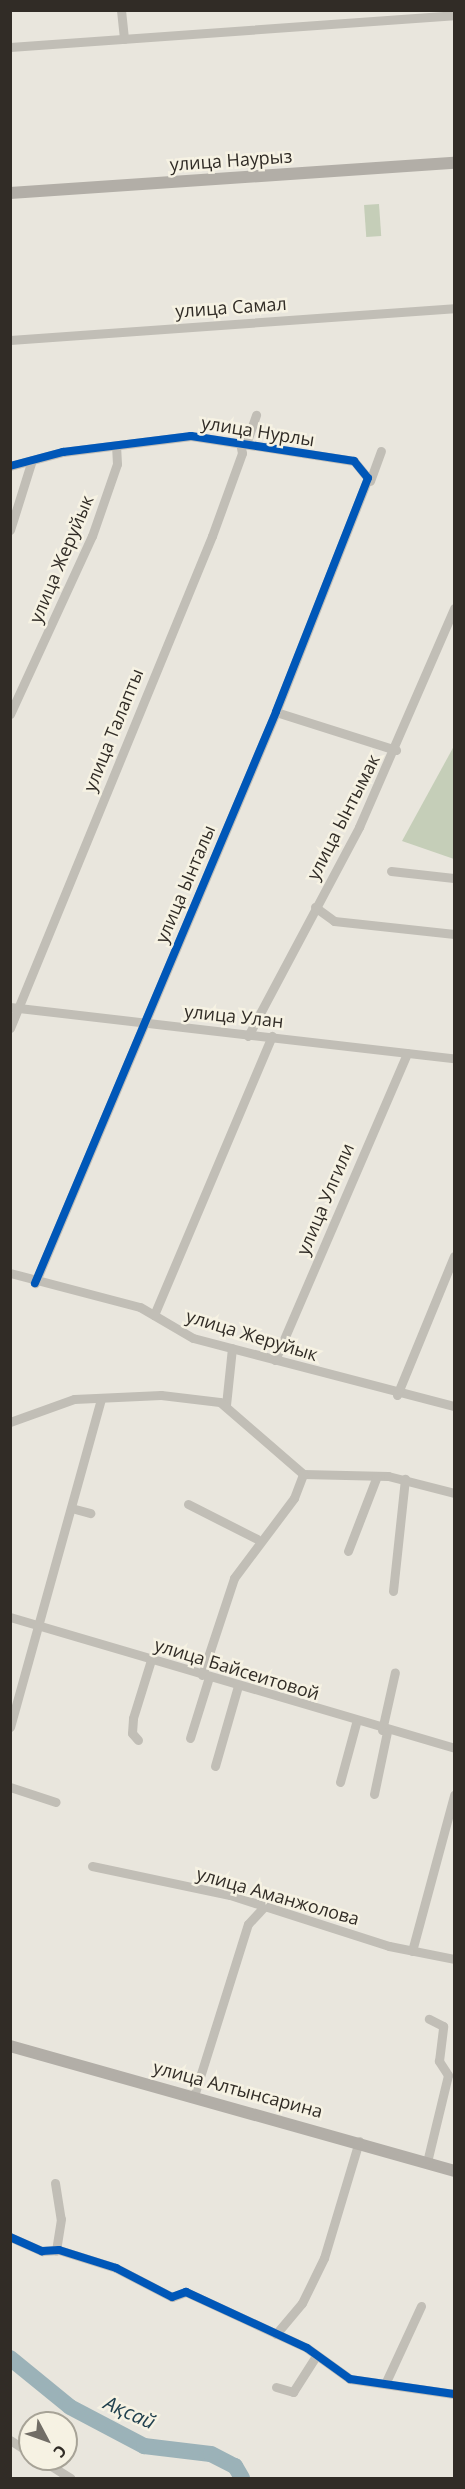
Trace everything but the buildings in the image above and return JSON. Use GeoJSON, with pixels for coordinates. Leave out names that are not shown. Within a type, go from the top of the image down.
{"type":"FeatureCollection","features":[{"type":"Feature","properties":{"kind":"street"},"geometry":{"type":"LineString","coordinates":[[121,10],[124,39]]}},
{"type":"Feature","properties":{"kind":"street"},"geometry":{"type":"LineString","coordinates":[[10,47],[454,15]]}},
{"type":"Feature","properties":{"kind":"street","name":"улица Наурыз"},"geometry":{"type":"LineString","coordinates":[[10,193],[454,163]]}},
{"type":"Feature","properties":{"kind":"street","name":"улица Самал"},"geometry":{"type":"LineString","coordinates":[[10,340],[454,308]]}},
{"type":"Feature","properties":{"kind":"street","name":"улица Талапты"},"geometry":{"type":"LineString","coordinates":[[10,1028],[13,1007],[212,536],[242,453],[243,443],[256,415]]}},
{"type":"Feature","properties":{"kind":"street","name":"улица Нурлы"},"geometry":{"type":"LineString","coordinates":[[10,466],[32,460],[173,436],[243,443],[354,461],[368,473],[368,486]]}},
{"type":"Feature","properties":{"kind":"street","name":"улица Жеруйык"},"geometry":{"type":"LineString","coordinates":[[10,714],[92,536],[117,464],[116,447]]}},
{"type":"Feature","properties":{"kind":"street"},"geometry":{"type":"LineString","coordinates":[[368,486],[381,451]]}},
{"type":"Feature","properties":{"kind":"street"},"geometry":{"type":"LineString","coordinates":[[10,530],[32,460]]}},
{"type":"Feature","properties":{"kind":"street","name":"улица Ынталы"},"geometry":{"type":"LineString","coordinates":[[35,1283],[276,712],[368,486]]}},
{"type":"Feature","properties":{"kind":"street","name":"улица Ынтымак"},"geometry":{"type":"LineString","coordinates":[[248,1035],[396,750],[454,608]]}},
{"type":"Feature","properties":{"kind":"street"},"geometry":{"type":"LineString","coordinates":[[276,712],[396,750]]}},
{"type":"Feature","properties":{"kind":"street"},"geometry":{"type":"LineString","coordinates":[[391,872],[454,878]]}},
{"type":"Feature","properties":{"kind":"street"},"geometry":{"type":"LineString","coordinates":[[315,907],[334,921],[454,934]]}},
{"type":"Feature","properties":{"kind":"street","name":"улица Улан"},"geometry":{"type":"LineString","coordinates":[[13,1007],[454,1058]]}},
{"type":"Feature","properties":{"kind":"street"},"geometry":{"type":"LineString","coordinates":[[154,1316],[272,1036]]}},
{"type":"Feature","properties":{"kind":"street","name":"улица Улгили"},"geometry":{"type":"LineString","coordinates":[[275,1360],[406,1053]]}},
{"type":"Feature","properties":{"kind":"street"},"geometry":{"type":"LineString","coordinates":[[397,1395],[454,1256]]}},
{"type":"Feature","properties":{"kind":"street","name":"улица Жеруйык"},"geometry":{"type":"LineString","coordinates":[[10,1273],[35,1283],[140,1307],[193,1338],[397,1395],[454,1406]]}},
{"type":"Feature","properties":{"kind":"street"},"geometry":{"type":"LineString","coordinates":[[226,1405],[232,1348]]}},
{"type":"Feature","properties":{"kind":"street"},"geometry":{"type":"LineString","coordinates":[[10,1422],[74,1399],[161,1395],[226,1405],[283,1462],[303,1474],[405,1479],[454,1493]]}},
{"type":"Feature","properties":{"kind":"street"},"geometry":{"type":"LineString","coordinates":[[10,1727],[75,1509],[101,1399]]}},
{"type":"Feature","properties":{"kind":"street"},"geometry":{"type":"LineString","coordinates":[[190,1738],[222,1604],[257,1539],[294,1497],[303,1474]]}},
{"type":"Feature","properties":{"kind":"street"},"geometry":{"type":"LineString","coordinates":[[348,1551],[377,1476]]}},
{"type":"Feature","properties":{"kind":"street"},"geometry":{"type":"LineString","coordinates":[[393,1591],[405,1479]]}},
{"type":"Feature","properties":{"kind":"street"},"geometry":{"type":"LineString","coordinates":[[188,1504],[257,1539]]}},
{"type":"Feature","properties":{"kind":"street"},"geometry":{"type":"LineString","coordinates":[[75,1509],[90,1513]]}},
{"type":"Feature","properties":{"kind":"street","name":"улица Байсеитовой"},"geometry":{"type":"LineString","coordinates":[[10,1617],[356,1723],[454,1748]]}},
{"type":"Feature","properties":{"kind":"street"},"geometry":{"type":"LineString","coordinates":[[138,1740],[132,1734],[133,1718],[151,1660]]}},
{"type":"Feature","properties":{"kind":"street"},"geometry":{"type":"LineString","coordinates":[[374,1794],[395,1672]]}},
{"type":"Feature","properties":{"kind":"street"},"geometry":{"type":"LineString","coordinates":[[215,1766],[238,1686]]}},
{"type":"Feature","properties":{"kind":"street"},"geometry":{"type":"LineString","coordinates":[[340,1782],[356,1723]]}},
{"type":"Feature","properties":{"kind":"street"},"geometry":{"type":"LineString","coordinates":[[10,1787],[57,1802]]}},
{"type":"Feature","properties":{"kind":"street"},"geometry":{"type":"LineString","coordinates":[[412,1951],[454,1795]]}},
{"type":"Feature","properties":{"kind":"street","name":"улица Аманжолова"},"geometry":{"type":"LineString","coordinates":[[92,1866],[264,1907],[412,1951],[454,1959]]}},
{"type":"Feature","properties":{"kind":"street"},"geometry":{"type":"LineString","coordinates":[[194,2096],[248,1924],[264,1907]]}},
{"type":"Feature","properties":{"kind":"street"},"geometry":{"type":"LineString","coordinates":[[427,2162],[448,2075],[439,2056],[443,2026],[429,2019]]}},
{"type":"Feature","properties":{"kind":"street","name":"улица Алтынсарина"},"geometry":{"type":"LineString","coordinates":[[10,2046],[359,2141],[454,2171]]}},
{"type":"Feature","properties":{"kind":"street"},"geometry":{"type":"LineString","coordinates":[[276,2334],[307,2295],[324,2258],[359,2141]]}},
{"type":"Feature","properties":{"kind":"street"},"geometry":{"type":"LineString","coordinates":[[55,2183],[61,2219],[56,2250]]}},
{"type":"Feature","properties":{"kind":"street"},"geometry":{"type":"LineString","coordinates":[[10,2237],[42,2251],[56,2250],[116,2268],[172,2297],[186,2292],[276,2334],[316,2356],[350,2379],[454,2394]]}},
{"type":"Feature","properties":{"kind":"street"},"geometry":{"type":"LineString","coordinates":[[386,2384],[421,2306]]}},
{"type":"Feature","properties":{"kind":"street"},"geometry":{"type":"LineString","coordinates":[[276,2387],[293,2392],[316,2356]]}},
{"type":"Feature","properties":{"kind":"green space"},"geometry":{"type":"Polygon","coordinates":[[[379,204],[381,236],[366,237],[364,205],[379,204]]]}},
{"type":"Feature","properties":{"kind":"green space"},"geometry":{"type":"Polygon","coordinates":[[[454,746],[454,859],[402,841],[454,746]]]}},
{"type":"Feature","properties":{"kind":"waterway","name":"Ақсай"},"geometry":{"type":"LineString","coordinates":[[10,2358],[70,2407],[144,2446],[211,2454],[235,2466],[242,2478]]}},
{"type":"Feature","properties":{"kind":"cycle path"},"geometry":{"type":"LineString","coordinates":[[10,466],[63,452],[191,436],[354,461],[368,478],[276,712],[35,1283]]}},
{"type":"Feature","properties":{"kind":"cycle path"},"geometry":{"type":"LineString","coordinates":[[10,2237],[42,2251],[59,2250],[116,2268],[172,2297],[186,2292],[307,2348],[350,2379],[454,2394]]}}]}
